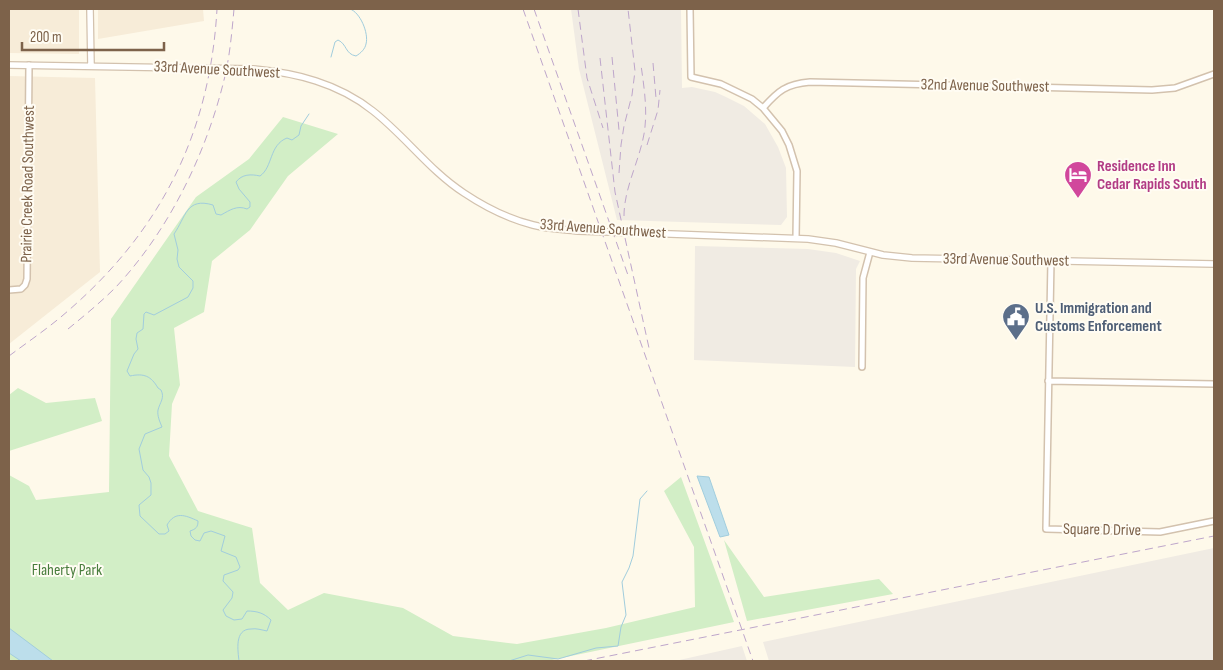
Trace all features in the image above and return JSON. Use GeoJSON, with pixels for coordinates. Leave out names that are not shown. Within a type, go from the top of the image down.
{"type":"FeatureCollection","features":[{"type":"Feature","properties":{"kind":"street"},"geometry":{"type":"LineString","coordinates":[[90,9],[91,66]]}},
{"type":"Feature","properties":{"kind":"street"},"geometry":{"type":"LineString","coordinates":[[690,9],[691,77],[720,84],[752,99],[763,108],[782,131],[789,145],[796,168],[796,238]]}},
{"type":"Feature","properties":{"kind":"street","name":"33rd Avenue Southwest"},"geometry":{"type":"LineString","coordinates":[[9,65],[253,69],[293,74],[335,88],[359,101],[374,112],[449,182],[481,204],[534,225],[578,231],[796,238],[828,241],[883,255],[912,258],[1214,264]]}},
{"type":"Feature","properties":{"kind":"street","name":"Prairie Creek Road Southwest"},"geometry":{"type":"LineString","coordinates":[[9,290],[21,289],[27,279],[29,65]]}},
{"type":"Feature","properties":{"kind":"street","name":"32nd Avenue Southwest"},"geometry":{"type":"LineString","coordinates":[[763,108],[778,92],[787,86],[810,82],[1152,90],[1175,88],[1214,74]]}},
{"type":"Feature","properties":{"kind":"street"},"geometry":{"type":"LineString","coordinates":[[862,367],[864,278],[870,252]]}},
{"type":"Feature","properties":{"kind":"street","name":"Square D Drive"},"geometry":{"type":"LineString","coordinates":[[1051,260],[1046,529],[1160,532],[1214,521]]}},
{"type":"Feature","properties":{"kind":"street"},"geometry":{"type":"LineString","coordinates":[[1048,381],[1214,384]]}},
{"type":"Feature","properties":{"kind":"shaded area"},"geometry":{"type":"Polygon","coordinates":[[[9,9],[79,9],[79,54],[9,53],[9,9]]]}},
{"type":"Feature","properties":{"kind":"shaded area"},"geometry":{"type":"Polygon","coordinates":[[[98,9],[203,9],[204,21],[98,39],[98,9]]]}},
{"type":"Feature","properties":{"kind":"shaded area"},"geometry":{"type":"Polygon","coordinates":[[[571,9],[681,9],[682,88],[692,87],[715,92],[744,106],[765,124],[778,147],[786,168],[787,217],[781,225],[617,220],[579,69],[571,9]]]}},
{"type":"Feature","properties":{"kind":"shaded area"},"geometry":{"type":"Polygon","coordinates":[[[9,76],[95,78],[100,272],[9,344],[9,76]]]}},
{"type":"Feature","properties":{"kind":"shaded area"},"geometry":{"type":"Polygon","coordinates":[[[695,246],[808,249],[836,253],[860,261],[856,269],[855,367],[694,360],[695,246]]]}},
{"type":"Feature","properties":{"kind":"shaded area"},"geometry":{"type":"Polygon","coordinates":[[[1214,548],[1214,661],[769,661],[763,642],[1214,548]]]}},
{"type":"Feature","properties":{"kind":"shaded area"},"geometry":{"type":"Polygon","coordinates":[[[742,646],[747,661],[675,661],[742,646]]]}},
{"type":"Feature","properties":{"kind":"green space","name":"Flaherty Park"},"geometry":{"type":"Polygon","coordinates":[[[283,117],[338,134],[288,176],[250,230],[212,261],[204,312],[174,328],[180,385],[172,404],[169,456],[198,511],[252,528],[260,583],[288,610],[324,593],[403,608],[453,636],[517,644],[606,628],[695,607],[694,547],[664,491],[681,477],[734,622],[547,661],[9,661],[9,475],[29,486],[36,500],[109,492],[111,319],[196,197],[249,159],[283,117]]]}},
{"type":"Feature","properties":{"kind":"green space"},"geometry":{"type":"Polygon","coordinates":[[[18,388],[46,403],[95,398],[102,421],[9,451],[9,395],[18,388]]]}},
{"type":"Feature","properties":{"kind":"green space"},"geometry":{"type":"Polygon","coordinates":[[[724,540],[764,597],[879,579],[893,594],[747,621],[724,540]]]}},
{"type":"Feature","properties":{"kind":"water"},"geometry":{"type":"Polygon","coordinates":[[[697,476],[709,477],[729,535],[720,537],[697,476]]]}},
{"type":"Feature","properties":{"kind":"water"},"geometry":{"type":"Polygon","coordinates":[[[9,628],[53,661],[21,661],[9,653],[9,628]]]}},
{"type":"Feature","properties":{"kind":"waterway"},"geometry":{"type":"LineString","coordinates":[[331,57],[335,42],[338,40],[352,55],[356,56],[365,46],[367,39],[363,23],[357,14],[350,9]]}},
{"type":"Feature","properties":{"kind":"waterway"},"geometry":{"type":"LineString","coordinates":[[239,661],[239,636],[246,630],[259,629],[267,631],[271,620],[263,614],[251,611],[247,611],[242,619],[234,620],[226,616],[223,610],[232,598],[233,592],[223,581],[224,575],[238,570],[240,567],[236,557],[221,551],[225,536],[211,531],[204,533],[200,541],[195,540],[191,536],[190,531],[196,528],[198,521],[181,516],[177,516],[170,521],[167,525],[169,531],[165,534],[159,534],[140,516],[139,505],[151,495],[151,483],[143,470],[139,449],[145,434],[162,427],[158,412],[162,395],[161,390],[150,378],[143,375],[130,376],[127,371],[138,349],[137,333],[143,329],[144,314],[146,312],[154,315],[188,297],[193,288],[193,281],[179,267],[177,259],[178,250],[174,234],[188,210],[192,206],[204,203],[213,205],[216,214],[221,215],[234,209],[247,209],[250,207],[250,202],[239,189],[236,182],[241,177],[247,175],[260,176],[267,167],[277,146],[281,141],[287,138],[292,140],[299,135],[301,126],[309,114]]}},
{"type":"Feature","properties":{"kind":"waterway"},"geometry":{"type":"LineString","coordinates":[[509,661],[528,655],[558,659],[596,648],[618,646],[621,627],[626,615],[622,582],[633,556],[640,499],[647,491]]}},
{"type":"Feature","properties":{"kind":"railway"},"geometry":{"type":"LineString","coordinates":[[9,356],[62,316],[102,279],[155,212],[175,175],[192,137],[204,97],[212,54],[217,9]]}},
{"type":"Feature","properties":{"kind":"railway"},"geometry":{"type":"LineString","coordinates":[[68,329],[110,293],[135,264],[153,240],[184,188],[197,161],[217,105],[225,76],[234,9]]}},
{"type":"Feature","properties":{"kind":"railway"},"geometry":{"type":"LineString","coordinates":[[523,9],[753,661]]}},
{"type":"Feature","properties":{"kind":"railway"},"geometry":{"type":"LineString","coordinates":[[534,9],[629,278]]}},
{"type":"Feature","properties":{"kind":"railway"},"geometry":{"type":"LineString","coordinates":[[578,9],[587,78],[603,128]]}},
{"type":"Feature","properties":{"kind":"railway"},"geometry":{"type":"LineString","coordinates":[[619,173],[621,145],[632,95],[635,71],[628,9]]}},
{"type":"Feature","properties":{"kind":"railway"},"geometry":{"type":"LineString","coordinates":[[612,57],[619,130]]}},
{"type":"Feature","properties":{"kind":"railway"},"geometry":{"type":"LineString","coordinates":[[600,58],[615,192],[649,348]]}},
{"type":"Feature","properties":{"kind":"railway"},"geometry":{"type":"LineString","coordinates":[[653,63],[656,98]]}},
{"type":"Feature","properties":{"kind":"railway"},"geometry":{"type":"LineString","coordinates":[[624,216],[626,195],[642,144],[646,117],[641,65]]}},
{"type":"Feature","properties":{"kind":"railway"},"geometry":{"type":"LineString","coordinates":[[647,145],[658,110],[660,90]]}},
{"type":"Feature","properties":{"kind":"railway"},"geometry":{"type":"LineString","coordinates":[[584,661],[1214,536]]}},
{"type":"Feature","properties":{"kind":"place","name":"Residence Inn Cedar Rapids South"},"geometry":{"type":"Point","coordinates":[1078,199]}},
{"type":"Feature","properties":{"kind":"place","name":"U.S. Immigration and Customs Enforcement"},"geometry":{"type":"Point","coordinates":[1016,341]}}]}
